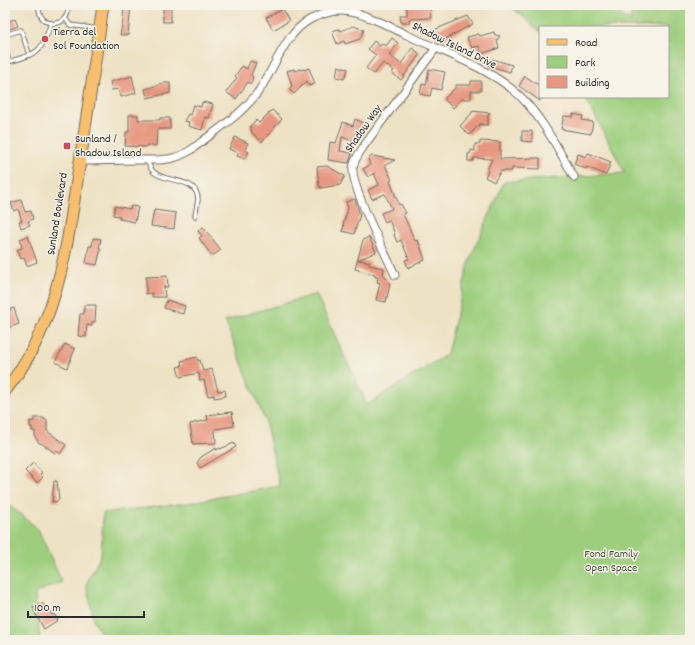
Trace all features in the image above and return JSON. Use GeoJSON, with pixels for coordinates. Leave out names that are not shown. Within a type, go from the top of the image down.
{"type":"FeatureCollection","features":[{"type":"Feature","properties":{"kind":"main road","name":"Sunland Boulevard"},"geometry":{"type":"LineString","coordinates":[[5,391],[38,340],[57,290],[66,250],[103,5]]}},
{"type":"Feature","properties":{"kind":"street","name":"Shadow Island Drive"},"geometry":{"type":"LineString","coordinates":[[80,161],[161,160],[175,158],[187,153],[230,120],[252,100],[261,88],[288,40],[300,26],[323,13],[332,11],[349,11],[362,15],[487,72],[520,96],[546,128],[574,176]]}},
{"type":"Feature","properties":{"kind":"street","name":"Shadow Way"},"geometry":{"type":"LineString","coordinates":[[395,275],[362,202],[354,178],[353,168],[355,159],[366,143],[436,48]]}},
{"type":"Feature","properties":{"kind":"lane"},"geometry":{"type":"LineString","coordinates":[[39,5],[40,15],[51,24],[65,18],[68,14],[68,5]]}},
{"type":"Feature","properties":{"kind":"lane"},"geometry":{"type":"LineString","coordinates":[[65,18],[70,25],[100,29]]}},
{"type":"Feature","properties":{"kind":"lane"},"geometry":{"type":"LineString","coordinates":[[5,49],[7,62],[38,50],[46,37],[51,24]]}},
{"type":"Feature","properties":{"kind":"lane"},"geometry":{"type":"LineString","coordinates":[[5,35],[20,30],[29,54]]}},
{"type":"Feature","properties":{"kind":"lane"},"geometry":{"type":"LineString","coordinates":[[148,160],[150,168],[157,175],[186,183],[192,187],[198,199],[195,216]]}},
{"type":"Feature","properties":{"kind":"green space","name":"Fond Family Open Space"},"geometry":{"type":"Polygon","coordinates":[[[510,5],[606,5],[631,22],[631,5],[690,5],[690,640],[105,640],[94,621],[86,584],[101,555],[103,513],[186,503],[280,486],[265,421],[225,321],[316,294],[367,405],[447,354],[470,259],[504,182],[625,173],[586,98],[669,98],[669,26],[539,26],[539,31],[510,5]]]}},
{"type":"Feature","properties":{"kind":"green space"},"geometry":{"type":"Polygon","coordinates":[[[5,505],[12,507],[38,529],[62,582],[35,593],[40,640],[5,640],[5,505]]]}},
{"type":"Feature","properties":{"kind":"building"},"geometry":{"type":"Polygon","coordinates":[[[124,5],[131,5],[128,35],[120,35],[123,20],[124,5]]]}},
{"type":"Feature","properties":{"kind":"building"},"geometry":{"type":"Polygon","coordinates":[[[163,5],[171,5],[171,22],[163,22],[163,5]]]}},
{"type":"Feature","properties":{"kind":"building"},"geometry":{"type":"Polygon","coordinates":[[[430,5],[431,18],[409,19],[410,23],[401,23],[400,15],[407,15],[407,6],[430,5]]]}},
{"type":"Feature","properties":{"kind":"building"},"geometry":{"type":"Polygon","coordinates":[[[282,9],[289,21],[273,30],[266,18],[282,9]]]}},
{"type":"Feature","properties":{"kind":"building"},"geometry":{"type":"Polygon","coordinates":[[[468,16],[473,24],[441,41],[434,30],[468,16]]]}},
{"type":"Feature","properties":{"kind":"building"},"geometry":{"type":"Polygon","coordinates":[[[15,19],[18,26],[5,31],[5,22],[15,19]]]}},
{"type":"Feature","properties":{"kind":"building"},"geometry":{"type":"Polygon","coordinates":[[[354,26],[364,30],[360,39],[345,44],[344,41],[337,44],[332,31],[339,29],[340,31],[354,26]]]}},
{"type":"Feature","properties":{"kind":"building"},"geometry":{"type":"Polygon","coordinates":[[[494,32],[495,35],[500,36],[497,40],[499,48],[481,54],[479,46],[472,48],[467,37],[479,34],[480,36],[494,32]]]}},
{"type":"Feature","properties":{"kind":"building"},"geometry":{"type":"Polygon","coordinates":[[[392,38],[398,43],[389,55],[401,64],[412,48],[420,54],[401,80],[392,73],[394,71],[383,63],[374,74],[366,68],[376,55],[368,49],[374,41],[380,46],[382,44],[386,46],[392,38]]]}},
{"type":"Feature","properties":{"kind":"building"},"geometry":{"type":"Polygon","coordinates":[[[492,59],[512,65],[510,72],[489,66],[492,59]]]}},
{"type":"Feature","properties":{"kind":"building"},"geometry":{"type":"Polygon","coordinates":[[[250,61],[256,63],[251,75],[253,77],[251,84],[248,82],[236,99],[226,92],[237,78],[235,76],[242,66],[247,69],[250,61]]]}},
{"type":"Feature","properties":{"kind":"building"},"geometry":{"type":"Polygon","coordinates":[[[338,66],[348,69],[344,79],[336,77],[338,66]]]}},
{"type":"Feature","properties":{"kind":"building"},"geometry":{"type":"Polygon","coordinates":[[[309,68],[315,84],[309,86],[307,81],[294,94],[289,89],[292,86],[287,71],[294,69],[295,71],[300,69],[304,70],[309,68]]]}},
{"type":"Feature","properties":{"kind":"building"},"geometry":{"type":"Polygon","coordinates":[[[429,69],[445,72],[441,90],[432,88],[430,96],[420,94],[422,84],[426,85],[429,69]]]}},
{"type":"Feature","properties":{"kind":"building"},"geometry":{"type":"Polygon","coordinates":[[[132,76],[136,93],[121,97],[118,89],[112,90],[110,82],[132,76]]]}},
{"type":"Feature","properties":{"kind":"building"},"geometry":{"type":"Polygon","coordinates":[[[525,76],[539,85],[540,101],[519,86],[525,76]]]}},
{"type":"Feature","properties":{"kind":"building"},"geometry":{"type":"Polygon","coordinates":[[[471,81],[481,81],[481,91],[471,91],[471,99],[462,99],[453,108],[445,100],[445,98],[456,85],[471,85],[471,81]]]}},
{"type":"Feature","properties":{"kind":"building"},"geometry":{"type":"Polygon","coordinates":[[[164,83],[170,83],[170,93],[147,98],[145,89],[164,83]]]}},
{"type":"Feature","properties":{"kind":"building"},"geometry":{"type":"Polygon","coordinates":[[[202,102],[213,104],[209,118],[205,117],[202,130],[188,126],[189,122],[184,121],[188,114],[190,115],[193,105],[201,107],[202,102]]]}},
{"type":"Feature","properties":{"kind":"building"},"geometry":{"type":"Polygon","coordinates":[[[272,110],[282,119],[262,142],[252,133],[250,126],[256,120],[259,123],[272,110]]]}},
{"type":"Feature","properties":{"kind":"building"},"geometry":{"type":"Polygon","coordinates":[[[472,111],[490,113],[488,115],[488,125],[481,125],[481,123],[469,135],[460,126],[472,113],[472,111]]]}},
{"type":"Feature","properties":{"kind":"building"},"geometry":{"type":"Polygon","coordinates":[[[573,114],[583,116],[582,120],[593,122],[591,134],[561,129],[564,116],[573,117],[573,114]]]}},
{"type":"Feature","properties":{"kind":"building"},"geometry":{"type":"Polygon","coordinates":[[[129,115],[138,115],[138,120],[160,120],[160,118],[170,118],[170,129],[157,129],[156,146],[125,146],[126,132],[129,132],[129,115]]]}},
{"type":"Feature","properties":{"kind":"building"},"geometry":{"type":"Polygon","coordinates":[[[355,119],[366,124],[363,132],[359,130],[355,142],[342,137],[340,151],[352,153],[349,163],[328,160],[330,142],[336,143],[343,122],[353,126],[355,119]]]}},
{"type":"Feature","properties":{"kind":"building"},"geometry":{"type":"Polygon","coordinates":[[[522,131],[532,131],[532,142],[522,141],[522,131]]]}},
{"type":"Feature","properties":{"kind":"building"},"geometry":{"type":"Polygon","coordinates":[[[235,137],[248,143],[245,150],[249,152],[245,159],[237,156],[238,153],[229,149],[235,137]]]}},
{"type":"Feature","properties":{"kind":"building"},"geometry":{"type":"Polygon","coordinates":[[[480,141],[500,142],[500,159],[540,158],[540,169],[512,168],[512,171],[501,171],[494,182],[485,177],[492,159],[474,158],[473,161],[468,161],[468,154],[470,154],[471,150],[475,151],[475,144],[480,144],[480,141]]]}},
{"type":"Feature","properties":{"kind":"building"},"geometry":{"type":"Polygon","coordinates":[[[588,153],[611,162],[606,175],[587,167],[586,169],[574,164],[578,154],[586,157],[588,153]]]}},
{"type":"Feature","properties":{"kind":"building"},"geometry":{"type":"Polygon","coordinates":[[[372,156],[395,160],[385,165],[392,180],[390,181],[399,205],[401,204],[406,213],[403,214],[415,241],[418,240],[425,260],[408,268],[405,260],[409,259],[401,240],[397,242],[389,220],[385,222],[381,213],[392,209],[385,194],[372,199],[368,190],[379,185],[374,173],[368,177],[363,169],[370,165],[368,159],[372,156]]]}},
{"type":"Feature","properties":{"kind":"building"},"geometry":{"type":"Polygon","coordinates":[[[327,166],[345,176],[340,185],[320,188],[317,167],[327,166]]]}},
{"type":"Feature","properties":{"kind":"building"},"geometry":{"type":"Polygon","coordinates":[[[355,199],[360,215],[354,234],[342,231],[348,208],[346,202],[355,199]]]}},
{"type":"Feature","properties":{"kind":"building"},"geometry":{"type":"Polygon","coordinates":[[[21,200],[25,212],[31,211],[33,219],[28,221],[30,225],[21,228],[19,221],[22,221],[18,209],[14,211],[11,203],[21,200]]]}},
{"type":"Feature","properties":{"kind":"building"},"geometry":{"type":"Polygon","coordinates":[[[115,206],[130,209],[131,206],[138,207],[135,222],[119,219],[120,216],[113,215],[115,206]]]}},
{"type":"Feature","properties":{"kind":"building"},"geometry":{"type":"Polygon","coordinates":[[[154,210],[176,213],[174,229],[151,226],[154,210]]]}},
{"type":"Feature","properties":{"kind":"building"},"geometry":{"type":"Polygon","coordinates":[[[203,227],[221,250],[212,256],[199,238],[202,236],[198,231],[203,227]]]}},
{"type":"Feature","properties":{"kind":"building"},"geometry":{"type":"Polygon","coordinates":[[[28,236],[37,262],[27,266],[24,258],[20,259],[17,250],[22,248],[20,239],[28,236]]]}},
{"type":"Feature","properties":{"kind":"building"},"geometry":{"type":"Polygon","coordinates":[[[369,237],[376,252],[358,260],[370,262],[369,265],[384,268],[383,274],[390,284],[386,302],[376,300],[380,283],[377,282],[378,277],[355,269],[363,240],[369,237]]]}},
{"type":"Feature","properties":{"kind":"building"},"geometry":{"type":"Polygon","coordinates":[[[93,238],[101,239],[99,248],[101,248],[97,265],[86,263],[89,246],[92,246],[93,238]]]}},
{"type":"Feature","properties":{"kind":"building"},"geometry":{"type":"Polygon","coordinates":[[[167,276],[168,287],[164,287],[165,297],[152,297],[152,293],[146,294],[146,277],[167,276]]]}},
{"type":"Feature","properties":{"kind":"building"},"geometry":{"type":"Polygon","coordinates":[[[167,300],[185,306],[183,314],[164,308],[167,300]]]}},
{"type":"Feature","properties":{"kind":"building"},"geometry":{"type":"Polygon","coordinates":[[[84,305],[96,305],[95,322],[92,322],[92,326],[87,325],[86,337],[78,336],[80,314],[84,314],[84,305]]]}},
{"type":"Feature","properties":{"kind":"building"},"geometry":{"type":"Polygon","coordinates":[[[14,308],[19,324],[5,329],[5,311],[14,308]]]}},
{"type":"Feature","properties":{"kind":"building"},"geometry":{"type":"Polygon","coordinates":[[[65,344],[75,349],[67,368],[55,362],[65,344]]]}},
{"type":"Feature","properties":{"kind":"building"},"geometry":{"type":"Polygon","coordinates":[[[197,357],[198,361],[200,360],[203,371],[212,369],[218,391],[225,390],[226,396],[214,398],[214,395],[208,396],[204,380],[200,381],[199,373],[180,377],[177,367],[182,366],[181,361],[197,357]]]}},
{"type":"Feature","properties":{"kind":"building"},"geometry":{"type":"Polygon","coordinates":[[[232,412],[234,426],[215,429],[216,443],[193,444],[190,424],[208,420],[207,415],[232,412]]]}},
{"type":"Feature","properties":{"kind":"building"},"geometry":{"type":"Polygon","coordinates":[[[34,418],[44,418],[44,420],[47,420],[47,431],[66,445],[60,454],[57,451],[55,453],[39,443],[35,437],[35,431],[32,431],[32,427],[30,427],[30,421],[34,421],[34,418]]]}},
{"type":"Feature","properties":{"kind":"building"},"geometry":{"type":"Polygon","coordinates":[[[234,443],[236,447],[200,468],[197,463],[201,457],[216,448],[216,450],[220,449],[234,443]]]}},
{"type":"Feature","properties":{"kind":"building"},"geometry":{"type":"Polygon","coordinates":[[[33,463],[42,473],[40,474],[43,477],[37,483],[25,471],[33,463]]]}},
{"type":"Feature","properties":{"kind":"building"},"geometry":{"type":"Polygon","coordinates":[[[54,481],[57,481],[59,500],[52,502],[54,481]]]}},
{"type":"Feature","properties":{"kind":"building"},"geometry":{"type":"Polygon","coordinates":[[[42,603],[58,620],[44,629],[33,608],[42,603]]]}},
{"type":"Feature","properties":{"kind":"place","name":"Tierra del Sol Foundation"},"geometry":{"type":"Point","coordinates":[45,39]}},
{"type":"Feature","properties":{"kind":"place","name":"Sunland / Shadow Island"},"geometry":{"type":"Point","coordinates":[67,146]}}]}
